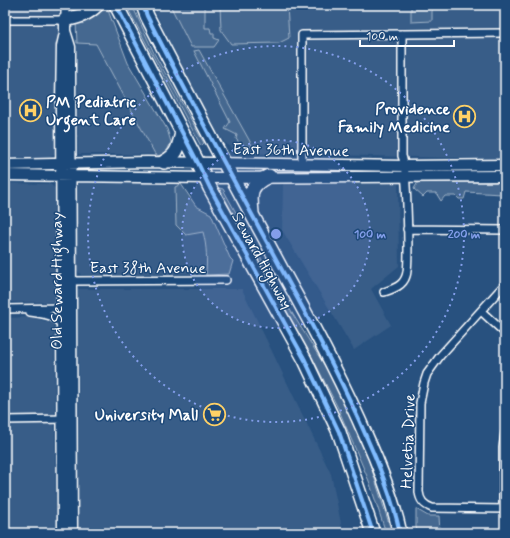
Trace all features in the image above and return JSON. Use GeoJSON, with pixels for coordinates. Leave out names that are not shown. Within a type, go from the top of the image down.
{"type":"FeatureCollection","features":[{"type":"Feature","properties":{"kind":"highway"},"geometry":{"type":"LineString","coordinates":[[65,25],[91,11],[96,5]]}},
{"type":"Feature","properties":{"kind":"highway","name":"Seward Highway"},"geometry":{"type":"LineString","coordinates":[[116,5],[210,188],[308,367],[339,432],[373,533]]}},
{"type":"Feature","properties":{"kind":"highway","name":"Seward Highway"},"geometry":{"type":"LineString","coordinates":[[143,5],[147,16],[224,164],[327,353],[352,404],[380,468],[397,519],[400,533]]}},
{"type":"Feature","properties":{"kind":"highway"},"geometry":{"type":"LineString","coordinates":[[164,162],[173,157],[179,145],[182,133]]}},
{"type":"Feature","properties":{"kind":"highway"},"geometry":{"type":"LineString","coordinates":[[252,215],[251,197],[253,188],[259,181],[269,176]]}},
{"type":"Feature","properties":{"kind":"main road","name":"Old Seward Highway"},"geometry":{"type":"LineString","coordinates":[[65,25],[62,46],[66,165],[62,308],[72,533]]}},
{"type":"Feature","properties":{"kind":"main road","name":"East 36th Avenue"},"geometry":{"type":"LineString","coordinates":[[5,165],[164,162],[302,164],[505,176]]}},
{"type":"Feature","properties":{"kind":"main road","name":"East 36th Avenue"},"geometry":{"type":"LineString","coordinates":[[5,175],[206,178],[405,171],[505,165]]}},
{"type":"Feature","properties":{"kind":"main road","name":"Old Seward Highway"},"geometry":{"type":"LineString","coordinates":[[62,533],[71,350],[71,281],[66,175]]}},
{"type":"Feature","properties":{"kind":"main road"},"geometry":{"type":"LineString","coordinates":[[62,308],[67,317],[71,350]]}},
{"type":"Feature","properties":{"kind":"street","name":"Old Seward Highway"},"geometry":{"type":"LineString","coordinates":[[65,5],[65,25]]}},
{"type":"Feature","properties":{"kind":"street"},"geometry":{"type":"LineString","coordinates":[[5,20],[65,25]]}},
{"type":"Feature","properties":{"kind":"street"},"geometry":{"type":"LineString","coordinates":[[302,164],[302,35],[505,33]]}},
{"type":"Feature","properties":{"kind":"street"},"geometry":{"type":"LineString","coordinates":[[384,292],[399,285],[406,277],[407,229],[405,171],[402,156],[402,34]]}},
{"type":"Feature","properties":{"kind":"street"},"geometry":{"type":"LineString","coordinates":[[407,229],[505,230]]}},
{"type":"Feature","properties":{"kind":"street","name":"East 38th Avenue"},"geometry":{"type":"LineString","coordinates":[[71,281],[226,280]]}},
{"type":"Feature","properties":{"kind":"street","name":"Helvetia Drive"},"geometry":{"type":"LineString","coordinates":[[504,509],[438,509],[426,506],[420,498],[419,492],[420,403],[427,374],[440,356],[505,284]]}},
{"type":"Feature","properties":{"kind":"street"},"geometry":{"type":"LineString","coordinates":[[5,308],[62,308]]}},
{"type":"Feature","properties":{"kind":"street"},"geometry":{"type":"LineString","coordinates":[[24,309],[29,312],[49,315],[59,320],[63,327]]}},
{"type":"Feature","properties":{"kind":"street"},"geometry":{"type":"LineString","coordinates":[[481,311],[505,333]]}},
{"type":"Feature","properties":{"kind":"street"},"geometry":{"type":"LineString","coordinates":[[5,420],[67,419]]}},
{"type":"Feature","properties":{"kind":"street"},"geometry":{"type":"LineString","coordinates":[[504,509],[503,448],[505,434]]}},
{"type":"Feature","properties":{"kind":"shaded area"},"geometry":{"type":"Polygon","coordinates":[[[5,5],[59,5],[54,154],[50,157],[5,158],[5,5]]]}},
{"type":"Feature","properties":{"kind":"shaded area"},"geometry":{"type":"Polygon","coordinates":[[[101,5],[106,5],[128,63],[167,129],[171,142],[167,151],[159,156],[155,154],[96,44],[77,43],[76,23],[101,5]]]}},
{"type":"Feature","properties":{"kind":"shaded area"},"geometry":{"type":"Polygon","coordinates":[[[126,5],[132,5],[154,53],[204,143],[201,146],[126,5]]]}},
{"type":"Feature","properties":{"kind":"shaded area"},"geometry":{"type":"Polygon","coordinates":[[[152,5],[505,5],[505,159],[237,153],[224,142],[216,130],[182,68],[152,5]]]}},
{"type":"Feature","properties":{"kind":"shaded area"},"geometry":{"type":"Polygon","coordinates":[[[170,5],[205,5],[205,28],[210,28],[211,33],[214,33],[214,38],[219,40],[214,47],[191,47],[170,5]]]}},
{"type":"Feature","properties":{"kind":"shaded area"},"geometry":{"type":"Polygon","coordinates":[[[220,5],[287,5],[289,38],[279,43],[231,44],[221,30],[220,5]]]}},
{"type":"Feature","properties":{"kind":"shaded area"},"geometry":{"type":"Polygon","coordinates":[[[411,5],[432,5],[432,21],[411,22],[411,5]]]}},
{"type":"Feature","properties":{"kind":"shaded area"},"geometry":{"type":"Polygon","coordinates":[[[77,29],[96,44],[110,67],[155,154],[78,154],[77,29]]]}},
{"type":"Feature","properties":{"kind":"shaded area"},"geometry":{"type":"Polygon","coordinates":[[[199,50],[253,147],[243,147],[236,139],[237,135],[225,129],[230,122],[194,51],[199,50]]]}},
{"type":"Feature","properties":{"kind":"shaded area"},"geometry":{"type":"Polygon","coordinates":[[[80,181],[177,183],[205,227],[216,274],[81,275],[77,270],[74,189],[80,181]]]}},
{"type":"Feature","properties":{"kind":"shaded area"},"geometry":{"type":"Polygon","coordinates":[[[418,182],[505,182],[505,201],[503,200],[502,194],[466,192],[464,199],[459,199],[456,196],[445,196],[441,201],[436,193],[427,193],[423,197],[414,189],[418,182]]]}},
{"type":"Feature","properties":{"kind":"shaded area"},"geometry":{"type":"Polygon","coordinates":[[[5,183],[50,184],[56,189],[56,302],[5,302],[5,183]]]}},
{"type":"Feature","properties":{"kind":"shaded area"},"geometry":{"type":"Polygon","coordinates":[[[283,183],[398,184],[399,266],[371,289],[391,325],[354,350],[282,230],[283,183]]]}},
{"type":"Feature","properties":{"kind":"shaded area"},"geometry":{"type":"Polygon","coordinates":[[[181,184],[196,206],[211,214],[230,258],[233,261],[229,274],[206,275],[207,264],[203,232],[186,235],[176,225],[175,187],[181,184]]]}},
{"type":"Feature","properties":{"kind":"shaded area"},"geometry":{"type":"Polygon","coordinates":[[[219,188],[223,189],[284,300],[341,392],[366,451],[392,533],[386,533],[369,481],[338,408],[310,353],[219,188]]]}},
{"type":"Feature","properties":{"kind":"shaded area"},"geometry":{"type":"Polygon","coordinates":[[[78,289],[242,289],[331,474],[343,533],[79,533],[78,289]]]}},
{"type":"Feature","properties":{"kind":"shaded area"},"geometry":{"type":"Polygon","coordinates":[[[32,317],[54,324],[56,533],[5,533],[5,318],[32,317]]]}},
{"type":"Feature","properties":{"kind":"shaded area"},"geometry":{"type":"Polygon","coordinates":[[[416,509],[428,516],[439,516],[440,533],[418,533],[416,527],[416,509]]]}},
{"type":"Feature","properties":{"kind":"cycle path"},"geometry":{"type":"LineString","coordinates":[[116,5],[210,188],[305,360],[339,432],[373,533]]}},
{"type":"Feature","properties":{"kind":"cycle path"},"geometry":{"type":"LineString","coordinates":[[143,5],[147,16],[180,80],[316,333],[357,415],[390,496],[400,533]]}},
{"type":"Feature","properties":{"kind":"place","name":"PM Pediatric Urgent Care"},"geometry":{"type":"Point","coordinates":[31,110]}},
{"type":"Feature","properties":{"kind":"place","name":"Providence Family Medicine"},"geometry":{"type":"Point","coordinates":[465,117]}},
{"type":"Feature","properties":{"kind":"place","name":"University Mall"},"geometry":{"type":"Point","coordinates":[214,414]}}]}
